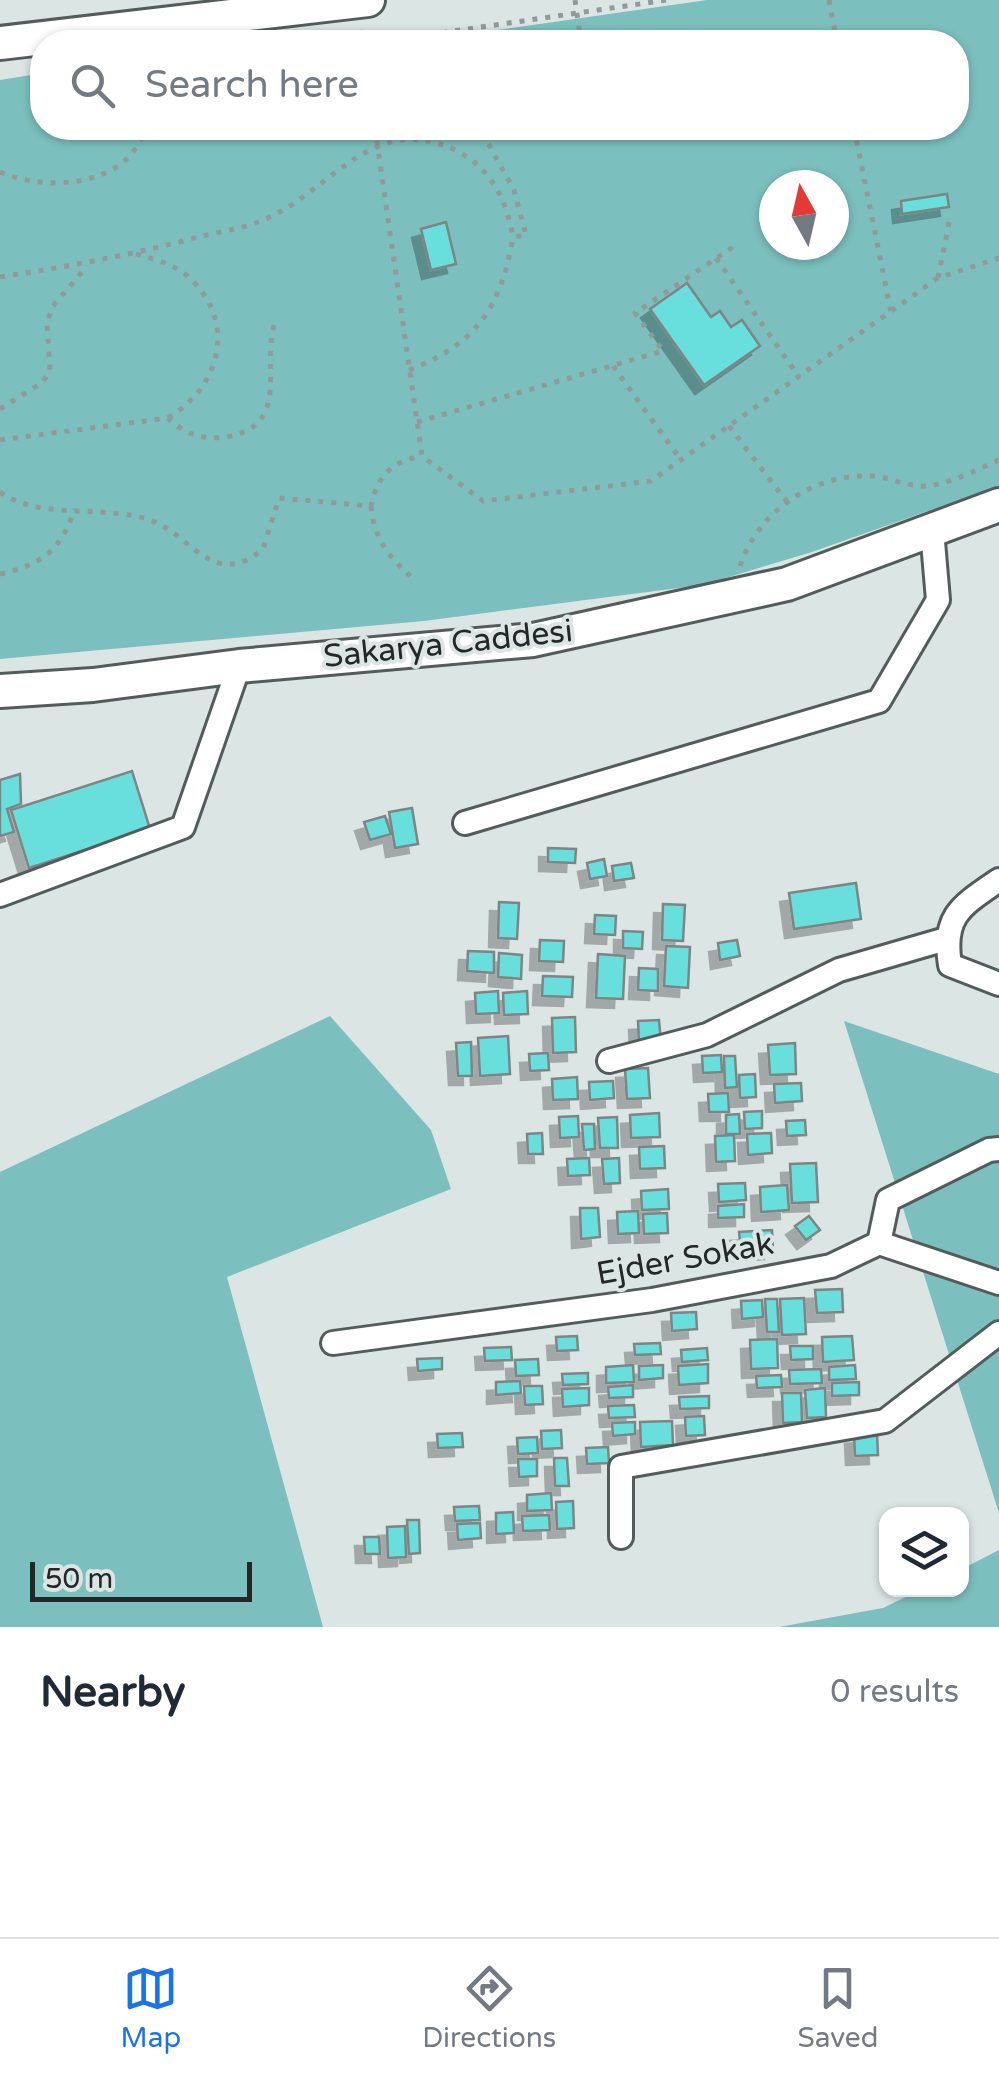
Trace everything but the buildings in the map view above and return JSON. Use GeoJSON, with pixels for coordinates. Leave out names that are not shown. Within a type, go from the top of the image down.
{"type":"FeatureCollection","features":[{"type":"Feature","properties":{"kind":"main road"},"geometry":{"type":"LineString","coordinates":[[111,30],[368,0]]}},
{"type":"Feature","properties":{"kind":"main road"},"geometry":{"type":"LineString","coordinates":[[0,43],[30,39]]}},
{"type":"Feature","properties":{"kind":"main road","name":"Sakarya Caddesi"},"geometry":{"type":"LineString","coordinates":[[0,691],[532,640],[786,584],[999,506]]}},
{"type":"Feature","properties":{"kind":"street"},"geometry":{"type":"LineString","coordinates":[[465,824],[879,702],[938,600],[932,530]]}},
{"type":"Feature","properties":{"kind":"street"},"geometry":{"type":"LineString","coordinates":[[0,895],[183,827],[239,666]]}},
{"type":"Feature","properties":{"kind":"street"},"geometry":{"type":"LineString","coordinates":[[999,880],[962,905],[946,939],[950,965],[999,984]]}},
{"type":"Feature","properties":{"kind":"street"},"geometry":{"type":"LineString","coordinates":[[610,1061],[706,1035],[839,970],[946,939]]}},
{"type":"Feature","properties":{"kind":"street"},"geometry":{"type":"LineString","coordinates":[[999,1149],[989,1150],[888,1200],[879,1243],[999,1283]]}},
{"type":"Feature","properties":{"kind":"street","name":"Ejder Sokak"},"geometry":{"type":"LineString","coordinates":[[333,1343],[652,1300],[830,1266],[879,1243]]}},
{"type":"Feature","properties":{"kind":"street"},"geometry":{"type":"LineString","coordinates":[[620,1537],[621,1467],[885,1421],[999,1333]]}},
{"type":"Feature","properties":{"kind":"path"},"geometry":{"type":"LineString","coordinates":[[576,0],[579,30]]}},
{"type":"Feature","properties":{"kind":"path"},"geometry":{"type":"LineString","coordinates":[[460,30],[666,0]]}},
{"type":"Feature","properties":{"kind":"path"},"geometry":{"type":"LineString","coordinates":[[829,0],[835,30]]}},
{"type":"Feature","properties":{"kind":"path"},"geometry":{"type":"LineString","coordinates":[[0,172],[34,183],[101,174],[119,166],[141,140]]}},
{"type":"Feature","properties":{"kind":"path"},"geometry":{"type":"LineString","coordinates":[[377,140],[422,456],[483,501],[651,481],[938,278],[999,258]]}},
{"type":"Feature","properties":{"kind":"path"},"geometry":{"type":"LineString","coordinates":[[0,278],[90,264],[260,221],[295,204],[358,155],[395,140]]}},
{"type":"Feature","properties":{"kind":"path"},"geometry":{"type":"LineString","coordinates":[[410,370],[456,347],[487,316],[508,267],[513,236],[504,200],[492,179],[470,158],[420,140]]}},
{"type":"Feature","properties":{"kind":"path"},"geometry":{"type":"LineString","coordinates":[[488,140],[514,190],[526,235],[513,236]]}},
{"type":"Feature","properties":{"kind":"path"},"geometry":{"type":"LineString","coordinates":[[856,140],[891,312]]}},
{"type":"Feature","properties":{"kind":"path"},"geometry":{"type":"LineString","coordinates":[[938,278],[950,218]]}},
{"type":"Feature","properties":{"kind":"path"},"geometry":{"type":"LineString","coordinates":[[417,422],[663,351],[634,313],[740,243]]}},
{"type":"Feature","properties":{"kind":"path"},"geometry":{"type":"LineString","coordinates":[[0,440],[168,418],[201,393],[210,378],[218,337],[214,316],[187,276],[170,265],[134,254]]}},
{"type":"Feature","properties":{"kind":"path"},"geometry":{"type":"LineString","coordinates":[[716,258],[799,377]]}},
{"type":"Feature","properties":{"kind":"path"},"geometry":{"type":"LineString","coordinates":[[0,409],[43,382],[50,370],[48,322],[52,306],[90,264]]}},
{"type":"Feature","properties":{"kind":"path"},"geometry":{"type":"LineString","coordinates":[[168,418],[181,430],[217,438],[250,429],[264,417],[270,401],[269,345],[276,319]]}},
{"type":"Feature","properties":{"kind":"path"},"geometry":{"type":"LineString","coordinates":[[613,366],[681,460]]}},
{"type":"Feature","properties":{"kind":"path"},"geometry":{"type":"LineString","coordinates":[[729,426],[787,502]]}},
{"type":"Feature","properties":{"kind":"path"},"geometry":{"type":"LineString","coordinates":[[414,579],[378,541],[371,506],[383,474],[406,459],[422,456]]}},
{"type":"Feature","properties":{"kind":"path"},"geometry":{"type":"LineString","coordinates":[[739,568],[755,534],[787,502],[808,488],[827,481],[868,476],[920,486],[959,477],[999,460]]}},
{"type":"Feature","properties":{"kind":"path"},"geometry":{"type":"LineString","coordinates":[[0,492],[11,500],[148,519],[165,527],[205,559],[239,564],[264,550],[280,498],[371,506]]}},
{"type":"Feature","properties":{"kind":"path"},"geometry":{"type":"LineString","coordinates":[[0,574],[39,560],[56,548],[75,509]]}},
{"type":"Feature","properties":{"kind":"shaded area"},"geometry":{"type":"Polygon","coordinates":[[[707,0],[999,0],[999,486],[812,552],[702,585],[424,621],[0,659],[0,80],[30,75],[30,140],[969,140],[969,30],[498,30],[707,0]]]}},
{"type":"Feature","properties":{"kind":"shaded area"},"geometry":{"type":"Polygon","coordinates":[[[330,1016],[431,1130],[451,1189],[227,1277],[323,1627],[0,1627],[0,1172],[330,1016]]]}},
{"type":"Feature","properties":{"kind":"shaded area"},"geometry":{"type":"Polygon","coordinates":[[[844,1021],[999,1074],[999,1513],[844,1021]]]}},
{"type":"Feature","properties":{"kind":"shaded area"},"geometry":{"type":"Polygon","coordinates":[[[999,1550],[999,1627],[779,1627],[883,1608],[906,1597],[969,1597],[969,1565],[999,1550]]]}}]}
